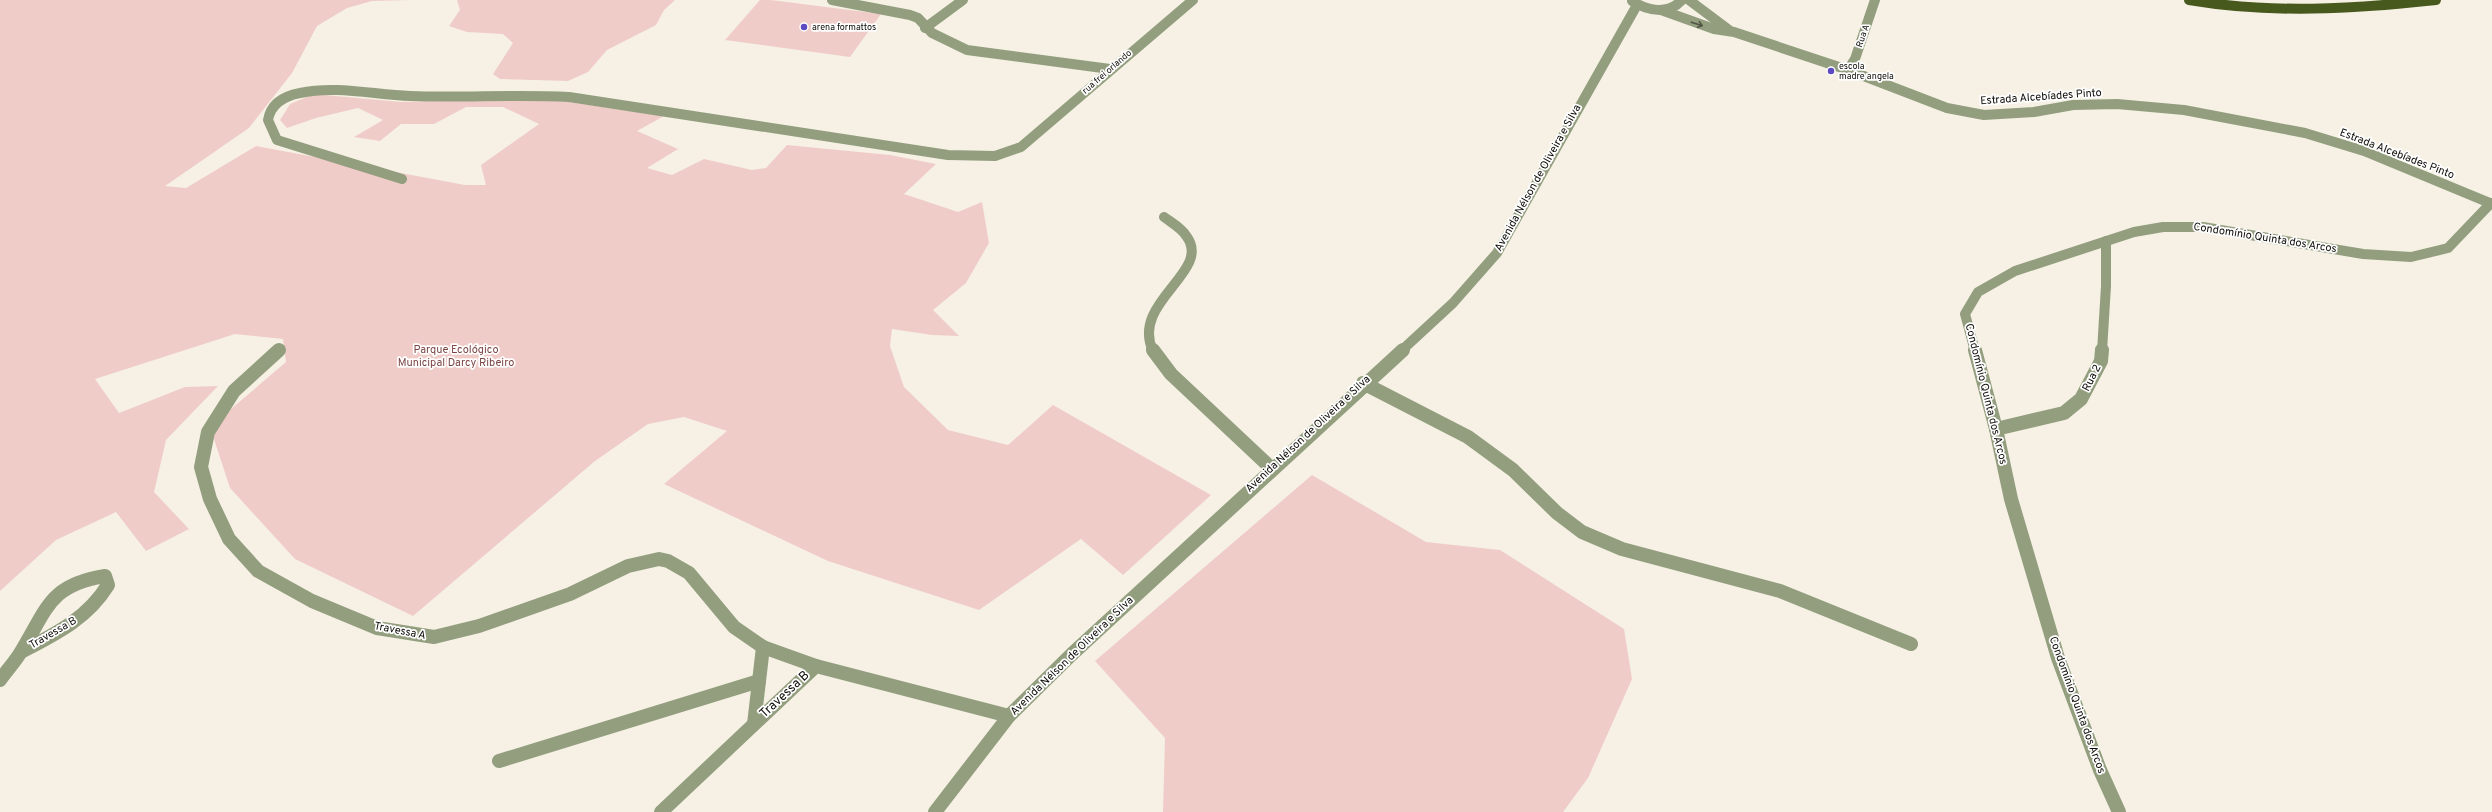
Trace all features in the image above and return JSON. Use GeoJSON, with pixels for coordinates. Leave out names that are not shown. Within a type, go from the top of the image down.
{"type":"FeatureCollection","features":[{"type":"Feature","properties":{"kind":"main road"},"geometry":{"type":"LineString","coordinates":[[2189,0],[2250,10],[2298,12],[2351,10],[2436,0]]}},
{"type":"Feature","properties":{"kind":"street"},"geometry":{"type":"LineString","coordinates":[[832,0],[910,15],[918,18],[926,28],[967,50],[1110,70]]}},
{"type":"Feature","properties":{"kind":"street"},"geometry":{"type":"LineString","coordinates":[[926,28],[963,0]]}},
{"type":"Feature","properties":{"kind":"street","name":"rua frei orlando"},"geometry":{"type":"LineString","coordinates":[[402,179],[277,140],[268,120],[270,111],[274,104],[283,99],[315,91],[400,97],[501,95],[569,97],[931,152],[993,157],[1004,155],[1021,147],[1193,0]]}},
{"type":"Feature","properties":{"kind":"street"},"geometry":{"type":"LineString","coordinates":[[1634,2],[1647,9],[1661,10],[1671,9],[1682,0]]}},
{"type":"Feature","properties":{"kind":"street","name":"Estrada Alcebíades Pinto"},"geometry":{"type":"LineString","coordinates":[[1689,0],[1707,15],[1734,32]]}},
{"type":"Feature","properties":{"kind":"street","name":"Rua A"},"geometry":{"type":"LineString","coordinates":[[1848,70],[1855,59],[1875,0]]}},
{"type":"Feature","properties":{"kind":"street","name":"Avenida Nélson de Oliveira e Silva"},"geometry":{"type":"LineString","coordinates":[[935,812],[1009,716],[1072,654],[1271,468],[1453,302],[1497,253],[1552,151],[1630,18],[1634,2]]}},
{"type":"Feature","properties":{"kind":"street"},"geometry":{"type":"LineString","coordinates":[[1630,18],[1647,9]]}},
{"type":"Feature","properties":{"kind":"street","name":"Estrada Alcebíades Pinto"},"geometry":{"type":"LineString","coordinates":[[1661,10],[1714,29],[1734,32],[1848,70],[1947,108],[1984,115],[2034,112],[2073,105],[2117,104],[2184,110],[2305,133],[2364,151],[2491,204]]}},
{"type":"Feature","properties":{"kind":"street","name":"Condomínio Quinta dos Arcos"},"geometry":{"type":"LineString","coordinates":[[2119,812],[2100,770],[2058,658],[2011,499],[1996,429],[1965,314],[1978,292],[2015,271],[2134,232],[2163,227],[2203,227],[2363,254],[2411,257],[2448,248],[2491,204]]}},
{"type":"Feature","properties":{"kind":"street"},"geometry":{"type":"LineString","coordinates":[[1164,216],[1188,237],[1192,248],[1192,256],[1189,264],[1158,305],[1150,320],[1148,331],[1149,341],[1164,366],[1271,468]]}},
{"type":"Feature","properties":{"kind":"street","name":"Rua 2"},"geometry":{"type":"LineString","coordinates":[[1996,429],[2064,413],[2081,399],[2100,361],[2106,286],[2106,241]]}},
{"type":"Feature","properties":{"kind":"street","name":"Travessa A"},"geometry":{"type":"LineString","coordinates":[[279,350],[234,391],[208,432],[201,467],[210,499],[229,539],[258,571],[312,601],[377,628],[434,637],[479,626],[570,594],[628,566],[659,559],[668,561],[689,573],[734,627],[763,647],[816,666]]}},
{"type":"Feature","properties":{"kind":"street"},"geometry":{"type":"LineString","coordinates":[[1363,383],[1468,437],[1513,470],[1556,513],[1582,532],[1622,549],[1780,591],[1911,644]]}},
{"type":"Feature","properties":{"kind":"street","name":"Travessa B"},"geometry":{"type":"LineString","coordinates":[[0,680],[21,652],[48,604],[62,590],[86,578],[105,576],[108,585],[103,595],[79,619],[56,634],[21,652]]}},
{"type":"Feature","properties":{"kind":"street"},"geometry":{"type":"LineString","coordinates":[[754,724],[763,647]]}},
{"type":"Feature","properties":{"kind":"street","name":"Travessa B"},"geometry":{"type":"LineString","coordinates":[[661,812],[816,666],[1009,716]]}},
{"type":"Feature","properties":{"kind":"street"},"geometry":{"type":"LineString","coordinates":[[499,761],[759,681]]}},
{"type":"Feature","properties":{"kind":"green space","name":"Parque Ecológico Municipal Darcy Ribeiro"},"geometry":{"type":"Polygon","coordinates":[[[0,0],[411,0],[372,1],[347,8],[317,26],[292,73],[249,128],[165,186],[186,188],[256,146],[465,185],[486,185],[481,165],[539,124],[503,107],[466,107],[434,124],[401,124],[380,141],[354,137],[383,120],[358,108],[316,118],[287,128],[280,120],[290,104],[314,94],[401,102],[548,99],[664,116],[637,131],[678,149],[647,168],[672,175],[704,159],[752,170],[766,168],[787,145],[890,155],[936,164],[904,194],[958,212],[982,202],[989,243],[966,283],[933,310],[959,336],[932,335],[892,329],[890,346],[904,387],[948,430],[1008,445],[1053,405],[1211,495],[1123,575],[1081,539],[979,610],[828,561],[664,484],[727,431],[684,417],[648,424],[595,461],[413,616],[295,559],[230,488],[210,427],[286,362],[283,339],[235,334],[95,379],[119,413],[185,387],[218,386],[166,440],[154,492],[189,529],[146,551],[116,512],[56,540],[0,591],[0,0]]]}},
{"type":"Feature","properties":{"kind":"green space"},"geometry":{"type":"Polygon","coordinates":[[[457,0],[675,0],[664,10],[656,25],[607,50],[588,72],[568,81],[500,79],[493,74],[513,43],[503,34],[467,32],[449,26],[460,10],[457,0]]]}},
{"type":"Feature","properties":{"kind":"green space","name":"arena formattos"},"geometry":{"type":"Polygon","coordinates":[[[760,0],[771,0],[881,14],[850,57],[725,40],[760,0]]]}},
{"type":"Feature","properties":{"kind":"green space"},"geometry":{"type":"Polygon","coordinates":[[[1312,475],[1426,542],[1500,550],[1624,629],[1632,679],[1588,778],[1563,812],[1163,812],[1165,738],[1095,661],[1312,475]]]}},
{"type":"Feature","properties":{"kind":"place","name":"arena formattos"},"geometry":{"type":"Point","coordinates":[804,27]}},
{"type":"Feature","properties":{"kind":"place","name":"escola madre angela"},"geometry":{"type":"Point","coordinates":[1831,71]}}]}
